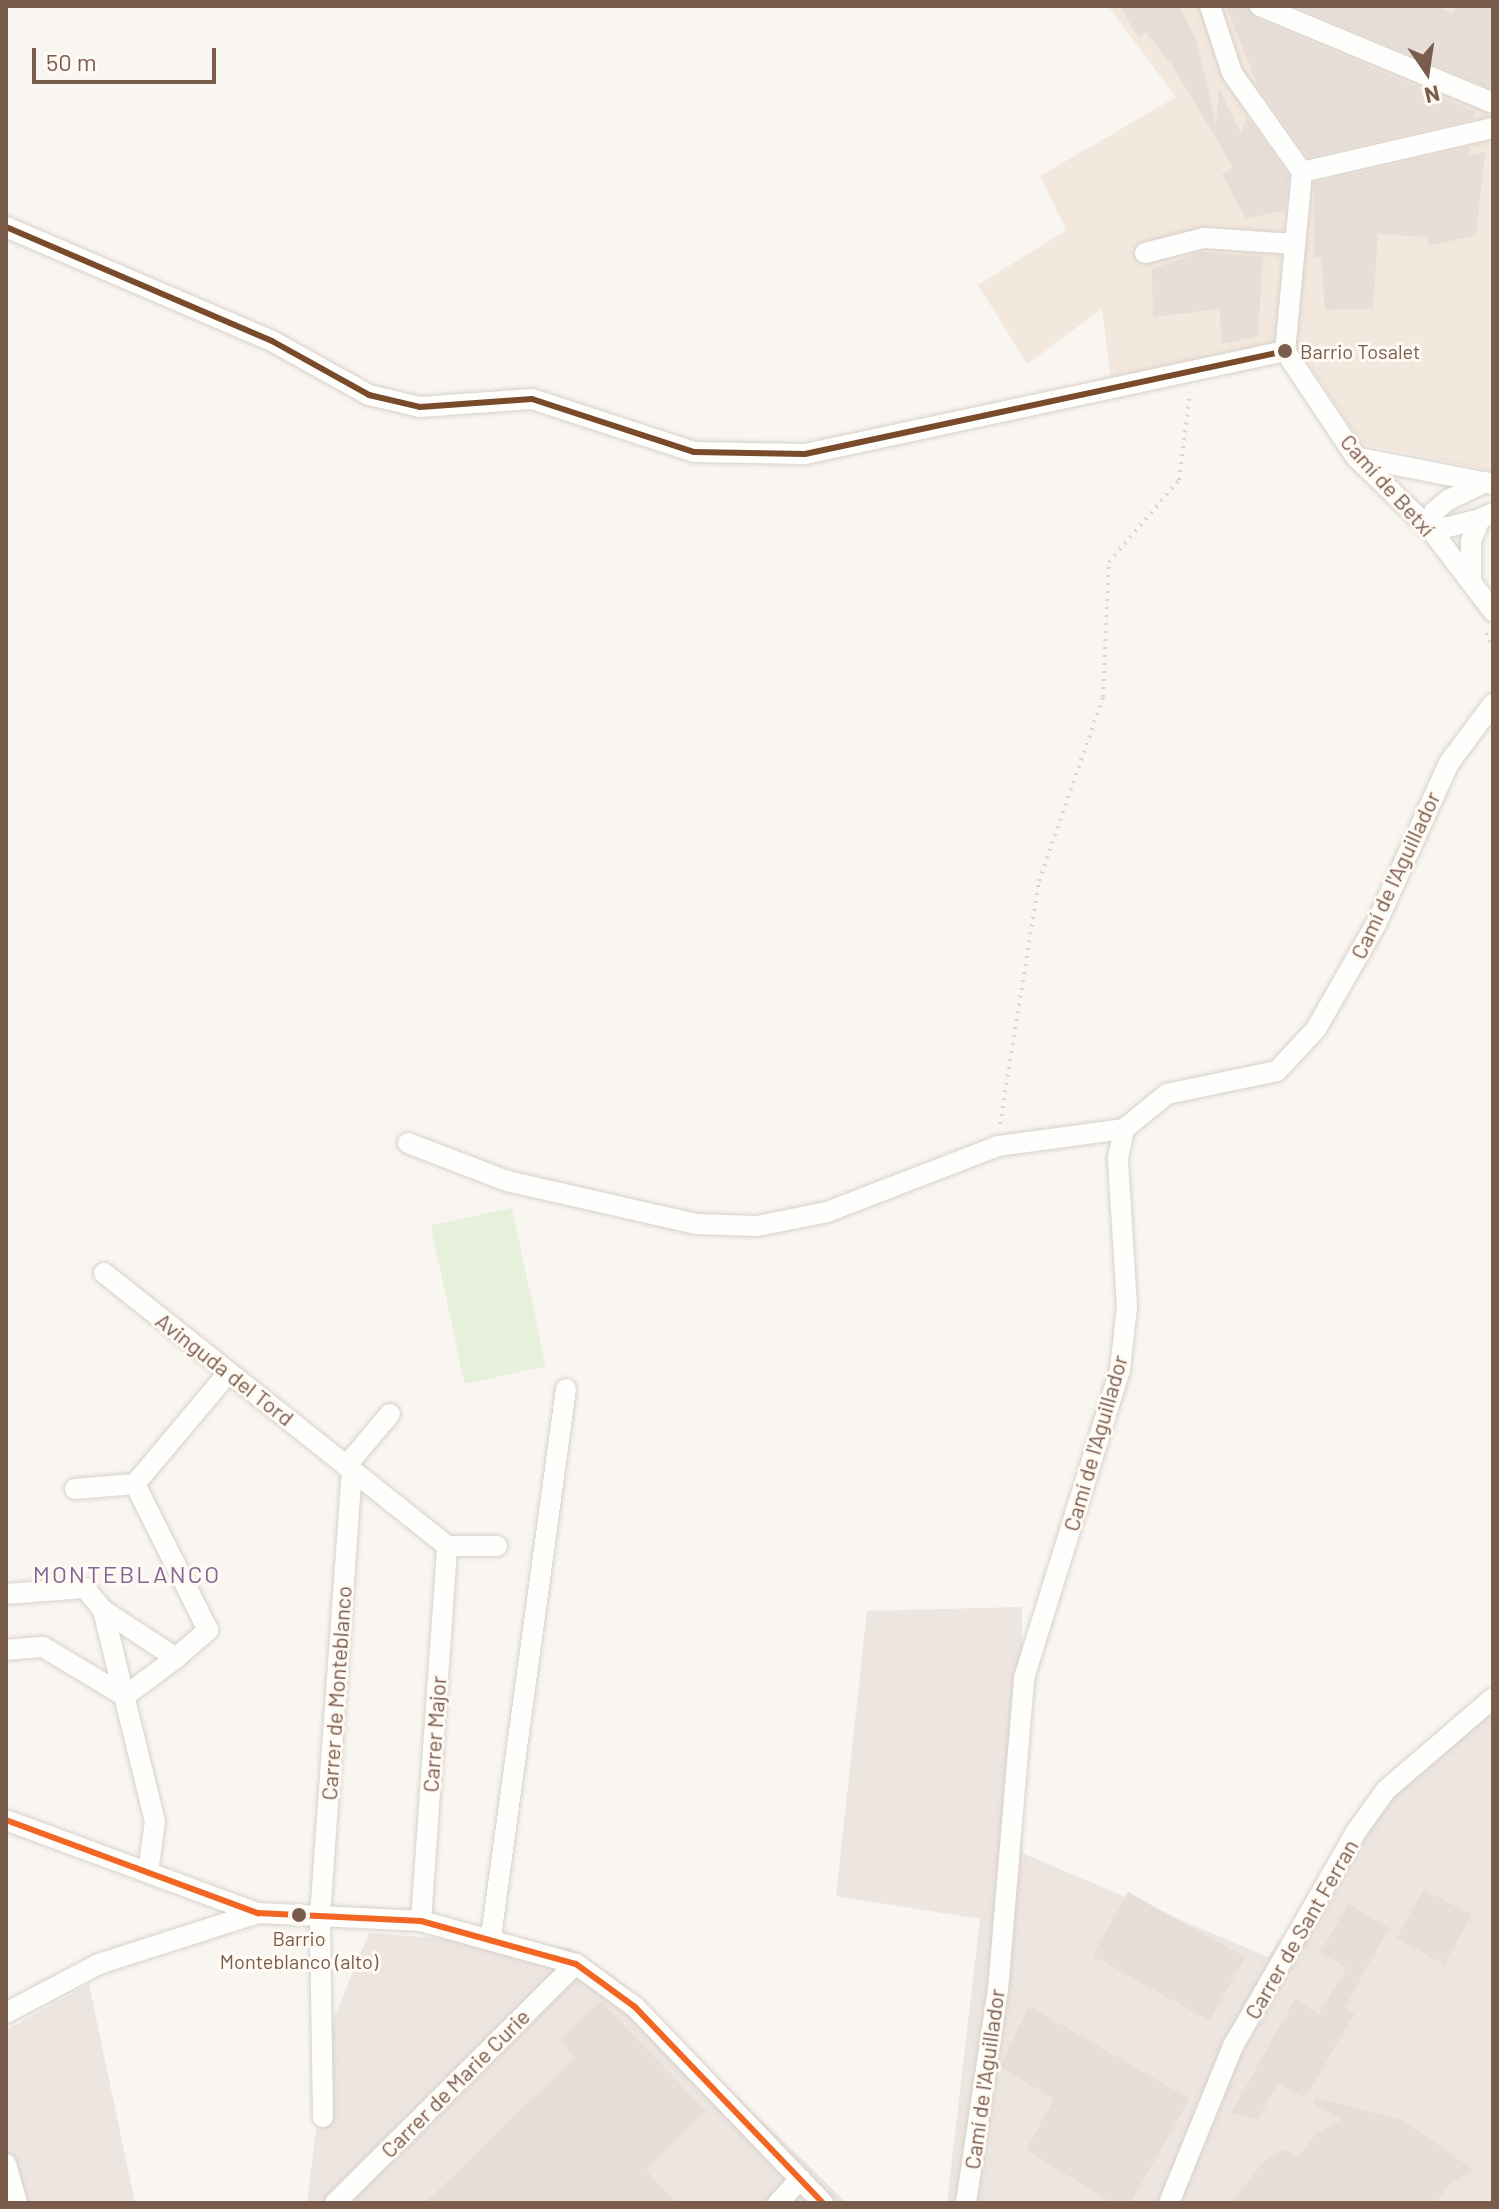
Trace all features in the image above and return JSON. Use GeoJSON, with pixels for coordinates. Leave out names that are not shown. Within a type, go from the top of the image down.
{"type":"FeatureCollection","features":[{"type":"Feature","properties":{"kind":"street"},"geometry":{"type":"LineString","coordinates":[[6,227],[272,341],[369,395],[420,407],[532,399],[694,452],[805,454],[1285,351],[1302,172],[1232,73],[1210,6]]}},
{"type":"Feature","properties":{"kind":"street"},"geometry":{"type":"LineString","coordinates":[[1260,6],[1493,103]]}},
{"type":"Feature","properties":{"kind":"street"},"geometry":{"type":"LineString","coordinates":[[1302,172],[1493,128]]}},
{"type":"Feature","properties":{"kind":"street"},"geometry":{"type":"LineString","coordinates":[[1145,253],[1204,238],[1295,244]]}},
{"type":"Feature","properties":{"kind":"street","name":"Camí de Betxí"},"geometry":{"type":"LineString","coordinates":[[1285,351],[1356,457],[1432,531],[1493,611]]}},
{"type":"Feature","properties":{"kind":"street"},"geometry":{"type":"LineString","coordinates":[[1356,457],[1489,483]]}},
{"type":"Feature","properties":{"kind":"street"},"geometry":{"type":"LineString","coordinates":[[1432,531],[1441,506],[1489,483]]}},
{"type":"Feature","properties":{"kind":"street"},"geometry":{"type":"LineString","coordinates":[[1432,531],[1487,516],[1471,579]]}},
{"type":"Feature","properties":{"kind":"street","name":"Camí de l'Aguillador"},"geometry":{"type":"LineString","coordinates":[[966,2203],[998,1990],[1024,1678],[1120,1369],[1127,1307],[1118,1158],[1124,1129],[1167,1094],[1277,1071],[1316,1029],[1376,924],[1449,763],[1493,704]]}},
{"type":"Feature","properties":{"kind":"street"},"geometry":{"type":"LineString","coordinates":[[408,1143],[507,1181],[696,1224],[757,1226],[827,1212],[998,1146],[1124,1129]]}},
{"type":"Feature","properties":{"kind":"street","name":"Avinguda del Tord"},"geometry":{"type":"LineString","coordinates":[[104,1273],[349,1468]]}},
{"type":"Feature","properties":{"kind":"street"},"geometry":{"type":"LineString","coordinates":[[75,1489],[135,1484],[229,1372]]}},
{"type":"Feature","properties":{"kind":"street"},"geometry":{"type":"LineString","coordinates":[[491,1937],[566,1389]]}},
{"type":"Feature","properties":{"kind":"street"},"geometry":{"type":"LineString","coordinates":[[390,1414],[349,1468],[447,1546],[497,1546]]}},
{"type":"Feature","properties":{"kind":"street","name":"Carrer de Monteblanco"},"geometry":{"type":"LineString","coordinates":[[323,2117],[320,1916],[349,1468]]}},
{"type":"Feature","properties":{"kind":"street"},"geometry":{"type":"LineString","coordinates":[[125,1696],[208,1630],[135,1484]]}},
{"type":"Feature","properties":{"kind":"street","name":"Carrer Major"},"geometry":{"type":"LineString","coordinates":[[421,1921],[447,1546]]}},
{"type":"Feature","properties":{"kind":"street"},"geometry":{"type":"LineString","coordinates":[[6,1594],[85,1588],[103,1610],[176,1658]]}},
{"type":"Feature","properties":{"kind":"street"},"geometry":{"type":"LineString","coordinates":[[103,1610],[155,1821],[148,1873]]}},
{"type":"Feature","properties":{"kind":"street"},"geometry":{"type":"LineString","coordinates":[[6,1650],[43,1647],[125,1696]]}},
{"type":"Feature","properties":{"kind":"street","name":"Carrer de Sant Ferran"},"geometry":{"type":"LineString","coordinates":[[1169,2203],[1233,2046],[1358,1829],[1386,1790],[1493,1698]]}},
{"type":"Feature","properties":{"kind":"street"},"geometry":{"type":"LineString","coordinates":[[6,1820],[258,1913],[421,1921],[491,1937],[576,1964],[635,2007],[823,2203]]}},
{"type":"Feature","properties":{"kind":"street"},"geometry":{"type":"LineString","coordinates":[[6,2013],[99,1964],[258,1913]]}},
{"type":"Feature","properties":{"kind":"street","name":"Carrer de Marie Curie"},"geometry":{"type":"LineString","coordinates":[[335,2203],[576,1964]]}},
{"type":"Feature","properties":{"kind":"street"},"geometry":{"type":"LineString","coordinates":[[6,2164],[17,2203]]}},
{"type":"Feature","properties":{"kind":"street"},"geometry":{"type":"LineString","coordinates":[[778,2203],[800,2179]]}},
{"type":"Feature","properties":{"kind":"path"},"geometry":{"type":"LineString","coordinates":[[998,1146],[1039,881],[1103,697],[1109,562],[1179,480],[1193,371]]}},
{"type":"Feature","properties":{"kind":"shaded area"},"geometry":{"type":"Polygon","coordinates":[[[1108,6],[1493,6],[1493,471],[1362,444],[1299,349],[1260,346],[1111,380],[1102,309],[1027,364],[978,285],[1066,230],[1040,176],[1176,97],[1108,6]]]}},
{"type":"Feature","properties":{"kind":"shaded area"},"geometry":{"type":"Polygon","coordinates":[[[1022,1607],[1022,1853],[1268,1957],[1397,1777],[1493,1707],[1493,2203],[947,2203],[980,1919],[836,1896],[867,1611],[1022,1607]]]}},
{"type":"Feature","properties":{"kind":"shaded area"},"geometry":{"type":"Polygon","coordinates":[[[369,1933],[570,1948],[614,1976],[847,2203],[307,2203],[328,2032],[369,1933]]]}},
{"type":"Feature","properties":{"kind":"shaded area"},"geometry":{"type":"Polygon","coordinates":[[[89,1984],[135,2203],[6,2203],[6,2030],[89,1984]]]}},
{"type":"Feature","properties":{"kind":"green space"},"geometry":{"type":"Polygon","coordinates":[[[512,1208],[546,1366],[464,1384],[431,1225],[512,1208]]]}},
{"type":"Feature","properties":{"kind":"building"},"geometry":{"type":"Polygon","coordinates":[[[1120,6],[1179,6],[1197,42],[1216,125],[1219,88],[1241,134],[1247,117],[1289,176],[1285,210],[1246,219],[1222,174],[1233,168],[1217,140],[1174,68],[1146,32],[1138,37],[1120,6]]]}},
{"type":"Feature","properties":{"kind":"building"},"geometry":{"type":"Polygon","coordinates":[[[1226,6],[1247,6],[1255,18],[1476,112],[1470,120],[1308,157],[1258,87],[1226,6]]]}},
{"type":"Feature","properties":{"kind":"building"},"geometry":{"type":"Polygon","coordinates":[[[1294,6],[1438,6],[1452,14],[1458,6],[1493,6],[1493,89],[1294,6]]]}},
{"type":"Feature","properties":{"kind":"building"},"geometry":{"type":"Polygon","coordinates":[[[1470,147],[1470,155],[1485,152],[1476,235],[1428,246],[1429,237],[1378,234],[1373,309],[1325,310],[1321,257],[1314,258],[1314,183],[1470,147]]]}},
{"type":"Feature","properties":{"kind":"building"},"geometry":{"type":"Polygon","coordinates":[[[1202,252],[1263,257],[1258,336],[1221,344],[1220,309],[1153,317],[1152,269],[1202,252]]]}},
{"type":"Feature","properties":{"kind":"building"},"geometry":{"type":"Polygon","coordinates":[[[1424,1889],[1471,1915],[1444,1964],[1397,1938],[1424,1889]]]}},
{"type":"Feature","properties":{"kind":"building"},"geometry":{"type":"Polygon","coordinates":[[[1128,1892],[1245,1957],[1210,2021],[1093,1956],[1128,1892]]]}},
{"type":"Feature","properties":{"kind":"building"},"geometry":{"type":"Polygon","coordinates":[[[1348,1904],[1389,1928],[1345,2007],[1355,2013],[1305,2098],[1278,2083],[1258,2120],[1231,2113],[1295,1999],[1319,2014],[1347,1967],[1320,1953],[1348,1904]]]}},
{"type":"Feature","properties":{"kind":"building"},"geometry":{"type":"Polygon","coordinates":[[[601,2001],[706,2111],[646,2170],[677,2203],[425,2203],[574,2058],[560,2040],[601,2001]]]}},
{"type":"Feature","properties":{"kind":"building"},"geometry":{"type":"Polygon","coordinates":[[[1029,2006],[1190,2099],[1130,2203],[1113,2203],[1026,2150],[1054,2099],[1000,2067],[1029,2006]]]}},
{"type":"Feature","properties":{"kind":"building"},"geometry":{"type":"Polygon","coordinates":[[[1315,2097],[1402,2120],[1474,2170],[1450,2184],[1436,2203],[1231,2203],[1265,2160],[1286,2149],[1297,2158],[1315,2134],[1342,2120],[1313,2103],[1315,2097]]]}},
{"type":"Feature","properties":{"kind":"transit line"},"geometry":{"type":"LineString","coordinates":[[6,227],[272,341],[369,395],[420,407],[532,399],[694,452],[805,454],[1285,351]]}},
{"type":"Feature","properties":{"kind":"transit line"},"geometry":{"type":"LineString","coordinates":[[6,1820],[258,1913],[421,1921],[576,1964],[635,2007],[823,2203]]}},
{"type":"Feature","properties":{"kind":"place","name":"Barrio Tosalet"},"geometry":{"type":"Point","coordinates":[1285,351]}},
{"type":"Feature","properties":{"kind":"place","name":"Barrio Monteblanco (alto)"},"geometry":{"type":"Point","coordinates":[299,1915]}},
{"type":"Feature","properties":{"kind":"district","name":"MONTEBLANCO"},"geometry":{"type":"Point","coordinates":[127,1574]}}]}
